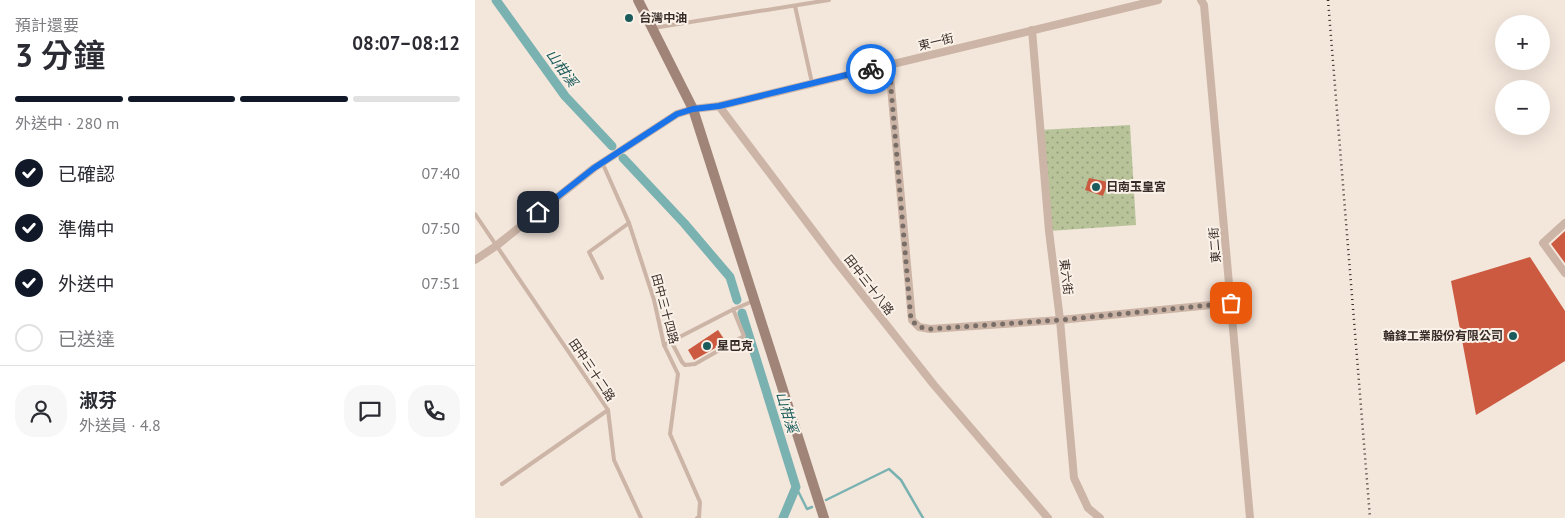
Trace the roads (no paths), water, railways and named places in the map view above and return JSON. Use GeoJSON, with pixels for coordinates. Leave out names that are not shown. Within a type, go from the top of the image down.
{"type":"FeatureCollection","features":[{"type":"Feature","properties":{"kind":"main road"},"geometry":{"type":"LineString","coordinates":[[638,0],[693,109],[824,518]]}},
{"type":"Feature","properties":{"kind":"street","name":"東一街"},"geometry":{"type":"LineString","coordinates":[[475,260],[496,246],[602,162],[677,114],[693,109],[719,106],[1158,0]]}},
{"type":"Feature","properties":{"kind":"street","name":"東二街"},"geometry":{"type":"LineString","coordinates":[[1201,0],[1205,15],[1249,518]]}},
{"type":"Feature","properties":{"kind":"street","name":"東六街"},"geometry":{"type":"LineString","coordinates":[[1032,30],[1049,231],[1060,320],[1074,478],[1088,508],[1100,518]]}},
{"type":"Feature","properties":{"kind":"street"},"geometry":{"type":"LineString","coordinates":[[889,65],[911,320],[919,327],[930,329],[1060,320],[1231,303]]}},
{"type":"Feature","properties":{"kind":"street","name":"田中三十八路"},"geometry":{"type":"LineString","coordinates":[[719,106],[836,261],[928,378],[1048,518]]}},
{"type":"Feature","properties":{"kind":"street"},"geometry":{"type":"LineString","coordinates":[[1565,223],[1543,243],[1565,273]]}},
{"type":"Feature","properties":{"kind":"lane"},"geometry":{"type":"LineString","coordinates":[[653,28],[827,0]]}},
{"type":"Feature","properties":{"kind":"lane"},"geometry":{"type":"LineString","coordinates":[[795,6],[812,83]]}},
{"type":"Feature","properties":{"kind":"lane","name":"田中三十四路"},"geometry":{"type":"LineString","coordinates":[[602,162],[629,223],[654,300],[664,346],[678,374],[670,434],[700,502],[699,517],[697,518]]}},
{"type":"Feature","properties":{"kind":"lane","name":"田中三十二路"},"geometry":{"type":"LineString","coordinates":[[475,214],[608,410],[614,460],[641,518]]}},
{"type":"Feature","properties":{"kind":"lane"},"geometry":{"type":"LineString","coordinates":[[602,278],[589,252],[629,223]]}},
{"type":"Feature","properties":{"kind":"lane"},"geometry":{"type":"LineString","coordinates":[[664,346],[733,309],[755,301]]}},
{"type":"Feature","properties":{"kind":"lane"},"geometry":{"type":"LineString","coordinates":[[671,342],[685,365],[695,364],[744,336],[733,309]]}},
{"type":"Feature","properties":{"kind":"lane"},"geometry":{"type":"LineString","coordinates":[[503,484],[608,410]]}},
{"type":"Feature","properties":{"kind":"waterway","name":"山柑溪"},"geometry":{"type":"LineString","coordinates":[[496,0],[565,96],[612,146]]}},
{"type":"Feature","properties":{"kind":"waterway","name":"山柑溪"},"geometry":{"type":"LineString","coordinates":[[623,158],[684,223],[730,277],[737,300]]}},
{"type":"Feature","properties":{"kind":"waterway","name":"山柑溪"},"geometry":{"type":"LineString","coordinates":[[742,313],[796,487],[783,518]]}},
{"type":"Feature","properties":{"kind":"waterway"},"geometry":{"type":"LineString","coordinates":[[826,500],[889,469],[901,480],[923,518]]}},
{"type":"Feature","properties":{"kind":"waterway"},"geometry":{"type":"LineString","coordinates":[[796,487],[807,509],[812,507]]}},
{"type":"Feature","properties":{"kind":"railway"},"geometry":{"type":"LineString","coordinates":[[1328,0],[1370,518]]}},
{"type":"Feature","properties":{"kind":"place","name":"台灣中油"},"geometry":{"type":"Point","coordinates":[629,18]}},
{"type":"Feature","properties":{"kind":"place","name":"日南玉皇宮"},"geometry":{"type":"Point","coordinates":[1096,187]}},
{"type":"Feature","properties":{"kind":"place","name":"輪鋒工業股份有限公司"},"geometry":{"type":"Point","coordinates":[1513,336]}},
{"type":"Feature","properties":{"kind":"place","name":"星巴克"},"geometry":{"type":"Point","coordinates":[707,346]}}]}
